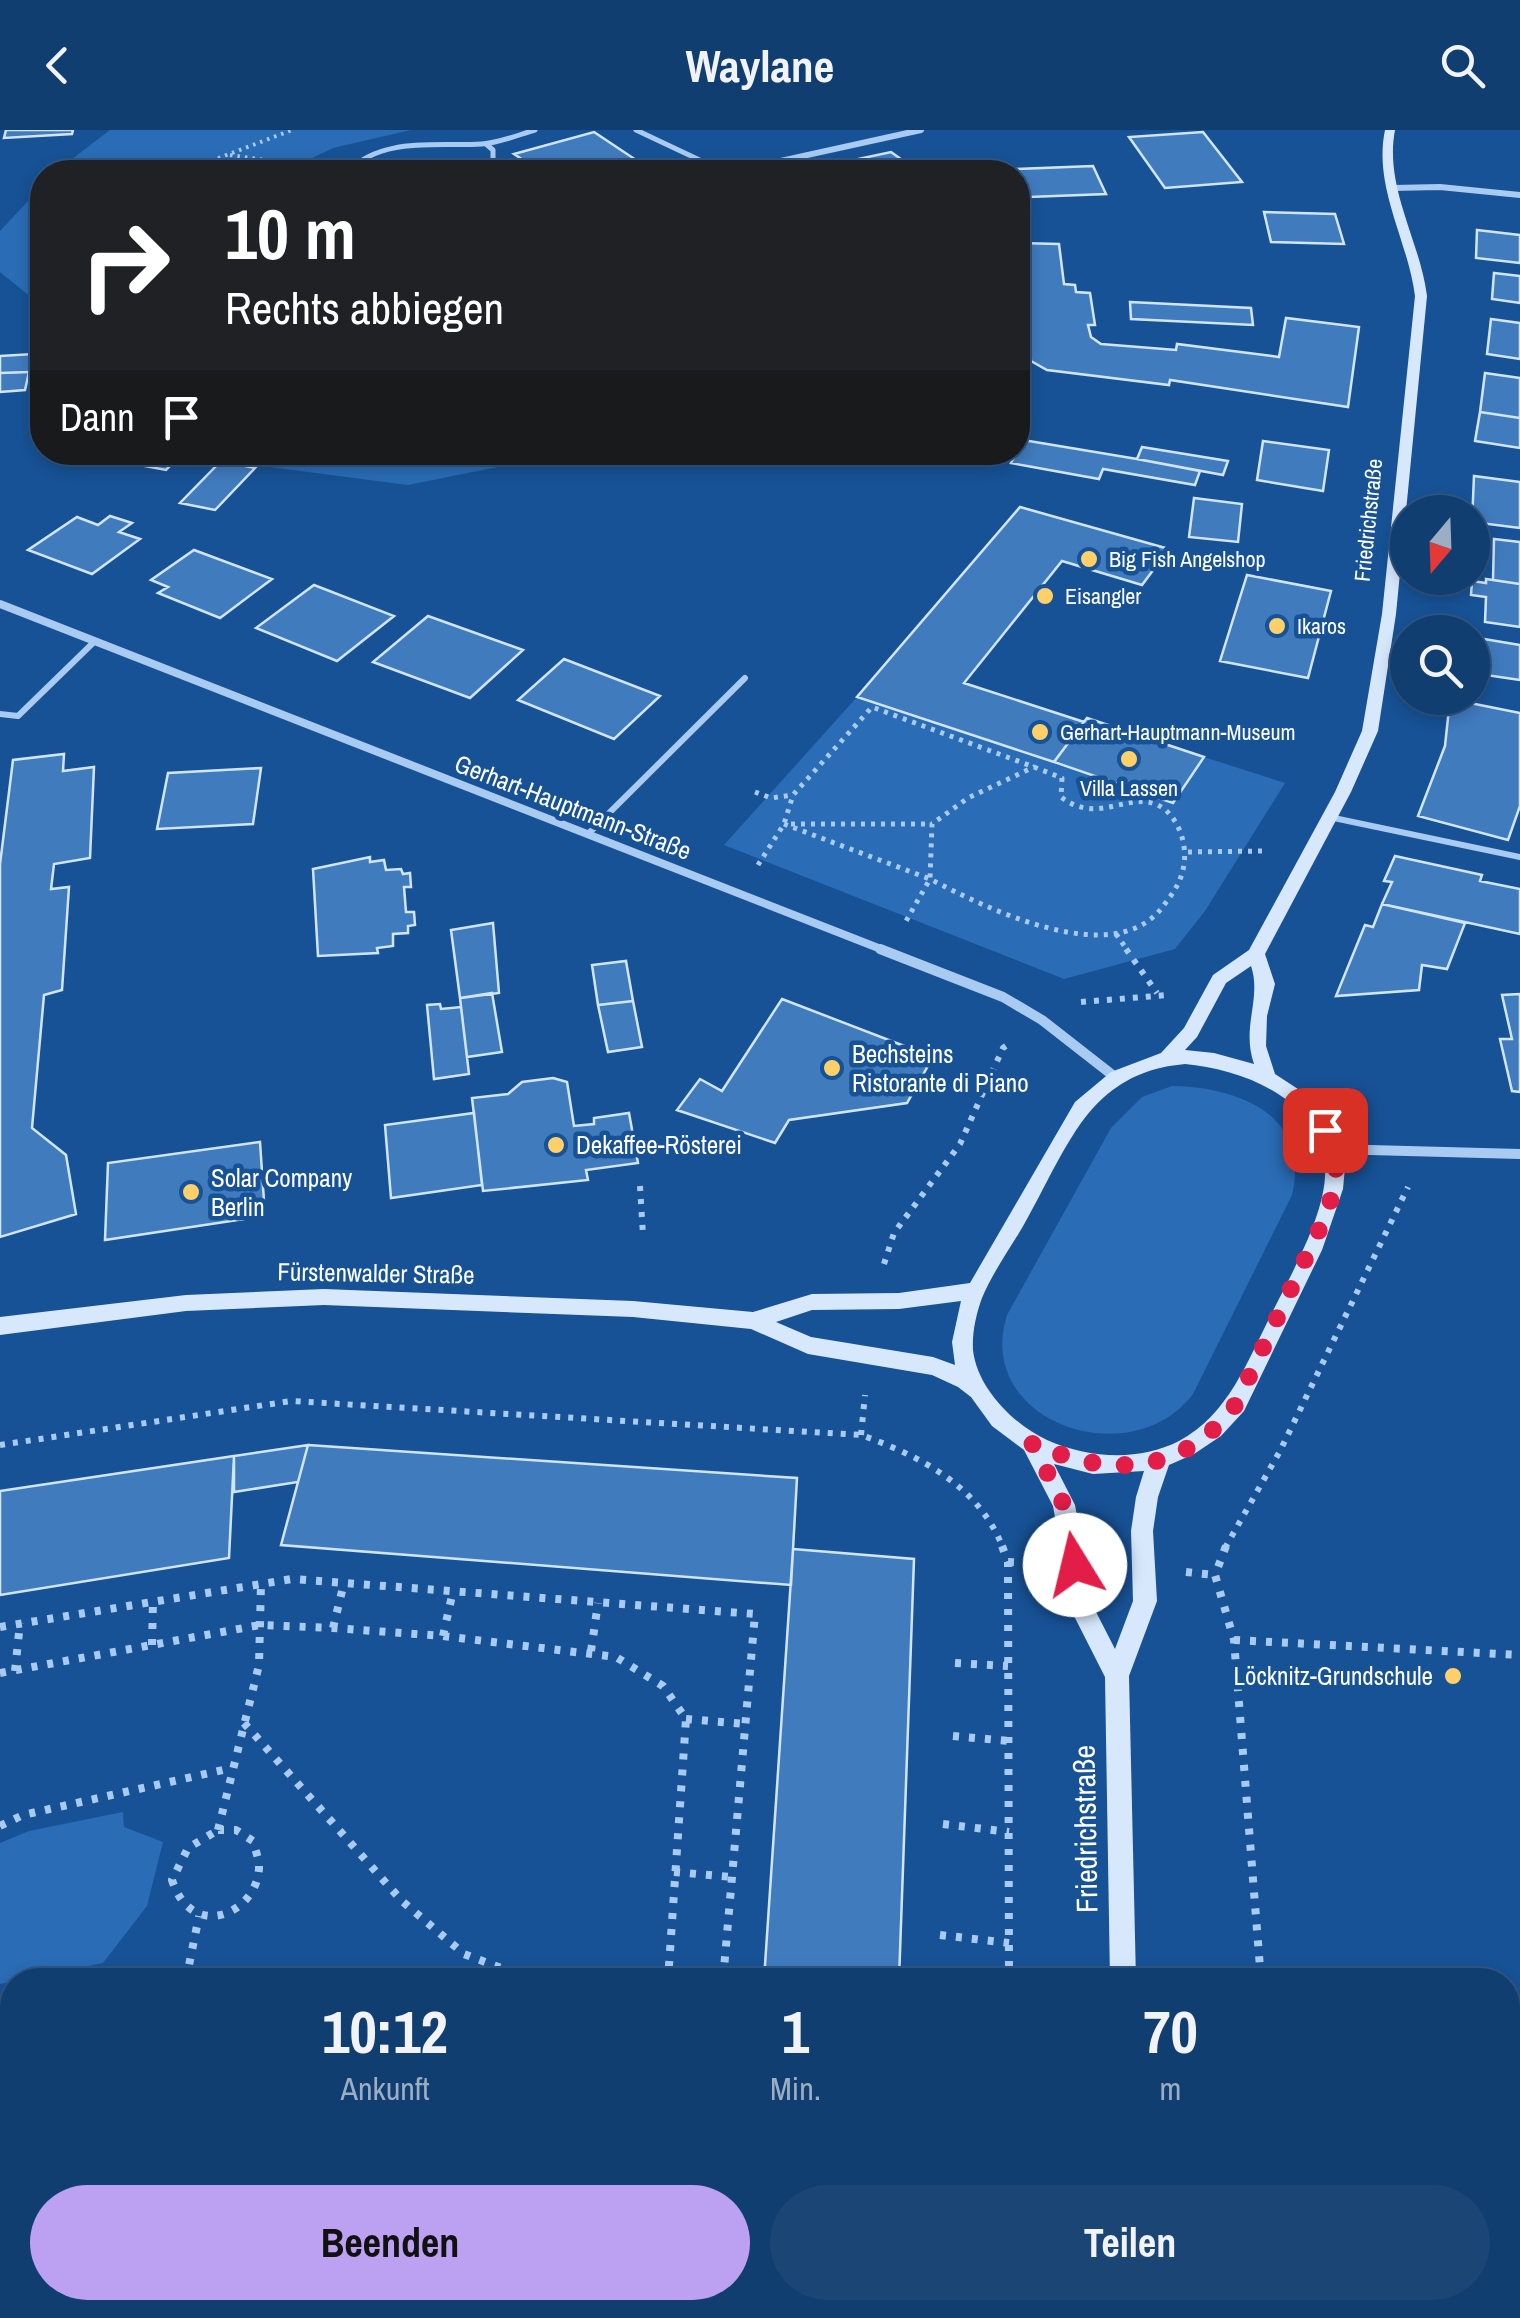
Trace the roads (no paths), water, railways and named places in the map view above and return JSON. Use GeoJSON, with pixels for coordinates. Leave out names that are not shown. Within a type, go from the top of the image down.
{"type":"FeatureCollection","features":[{"type":"Feature","properties":{"kind":"main road","name":"Friedrichstraße"},"geometry":{"type":"LineString","coordinates":[[1166,1058],[1191,1032],[1219,979],[1256,954],[1329,817],[1374,716],[1418,325],[1420,270],[1393,188],[1385,145],[1390,130]]}},
{"type":"Feature","properties":{"kind":"main road"},"geometry":{"type":"LineString","coordinates":[[1256,954],[1266,984],[1258,1016],[1257,1046],[1268,1080]]}},
{"type":"Feature","properties":{"kind":"main road"},"geometry":{"type":"LineString","coordinates":[[1166,1058],[1217,1061],[1268,1080],[1312,1114],[1325,1130],[1336,1168],[1329,1209],[1236,1404],[1219,1427],[1197,1444],[1159,1460],[1126,1466],[1066,1459],[1032,1443],[1004,1423],[976,1388],[962,1360],[962,1339],[976,1290],[1082,1107],[1115,1077],[1166,1058]]}},
{"type":"Feature","properties":{"kind":"main road","name":"Fürstenwalder Straße"},"geometry":{"type":"LineString","coordinates":[[753,1320],[812,1302],[943,1297],[976,1290]]}},
{"type":"Feature","properties":{"kind":"main road","name":"Fürstenwalder Straße"},"geometry":{"type":"LineString","coordinates":[[0,1326],[186,1303],[324,1297],[633,1309],[753,1320],[808,1345],[933,1366],[976,1388]]}},
{"type":"Feature","properties":{"kind":"main road","name":"Friedrichstraße"},"geometry":{"type":"LineString","coordinates":[[1032,1443],[1064,1505],[1084,1612],[1117,1676]]}},
{"type":"Feature","properties":{"kind":"main road","name":"Friedrichstraße"},"geometry":{"type":"LineString","coordinates":[[1123,1968],[1117,1676],[1145,1602],[1142,1531],[1147,1496],[1159,1460]]}},
{"type":"Feature","properties":{"kind":"street"},"geometry":{"type":"LineString","coordinates":[[783,160],[920,130]]}},
{"type":"Feature","properties":{"kind":"street"},"geometry":{"type":"LineString","coordinates":[[1393,188],[1453,188],[1520,195]]}},
{"type":"Feature","properties":{"kind":"street","name":"Gerhart-Hauptmann-Straße"},"geometry":{"type":"LineString","coordinates":[[0,604],[1004,997],[1042,1020],[1115,1077]]}},
{"type":"Feature","properties":{"kind":"street"},"geometry":{"type":"LineString","coordinates":[[1332,1149],[1520,1154]]}},
{"type":"Feature","properties":{"kind":"lane"},"geometry":{"type":"LineString","coordinates":[[359,160],[388,149],[424,144],[486,144],[535,130]]}},
{"type":"Feature","properties":{"kind":"lane"},"geometry":{"type":"LineString","coordinates":[[636,130],[702,160]]}},
{"type":"Feature","properties":{"kind":"lane"},"geometry":{"type":"LineString","coordinates":[[486,144],[492,150],[492,160]]}},
{"type":"Feature","properties":{"kind":"lane"},"geometry":{"type":"LineString","coordinates":[[0,714],[18,716],[96,641]]}},
{"type":"Feature","properties":{"kind":"lane"},"geometry":{"type":"LineString","coordinates":[[588,834],[745,678]]}},
{"type":"Feature","properties":{"kind":"lane"},"geometry":{"type":"LineString","coordinates":[[1329,817],[1520,857]]}},
{"type":"Feature","properties":{"kind":"place","name":"Big Fish Angelshop"},"geometry":{"type":"Point","coordinates":[1089,559]}},
{"type":"Feature","properties":{"kind":"place","name":"Eisangler"},"geometry":{"type":"Point","coordinates":[1045,596]}},
{"type":"Feature","properties":{"kind":"place","name":"Ikaros"},"geometry":{"type":"Point","coordinates":[1277,626]}},
{"type":"Feature","properties":{"kind":"place","name":"Gerhart-Hauptmann-Museum"},"geometry":{"type":"Point","coordinates":[1040,732]}},
{"type":"Feature","properties":{"kind":"place","name":"Villa Lassen"},"geometry":{"type":"Point","coordinates":[1129,759]}},
{"type":"Feature","properties":{"kind":"place","name":"Bechsteins Ristorante di Piano"},"geometry":{"type":"Point","coordinates":[832,1068]}},
{"type":"Feature","properties":{"kind":"place","name":"Dekaffee-Rösterei"},"geometry":{"type":"Point","coordinates":[556,1145]}},
{"type":"Feature","properties":{"kind":"place","name":"Solar Company Berlin"},"geometry":{"type":"Point","coordinates":[191,1192]}},
{"type":"Feature","properties":{"kind":"place","name":"Löcknitz-Grundschule"},"geometry":{"type":"Point","coordinates":[1453,1676]}}]}
